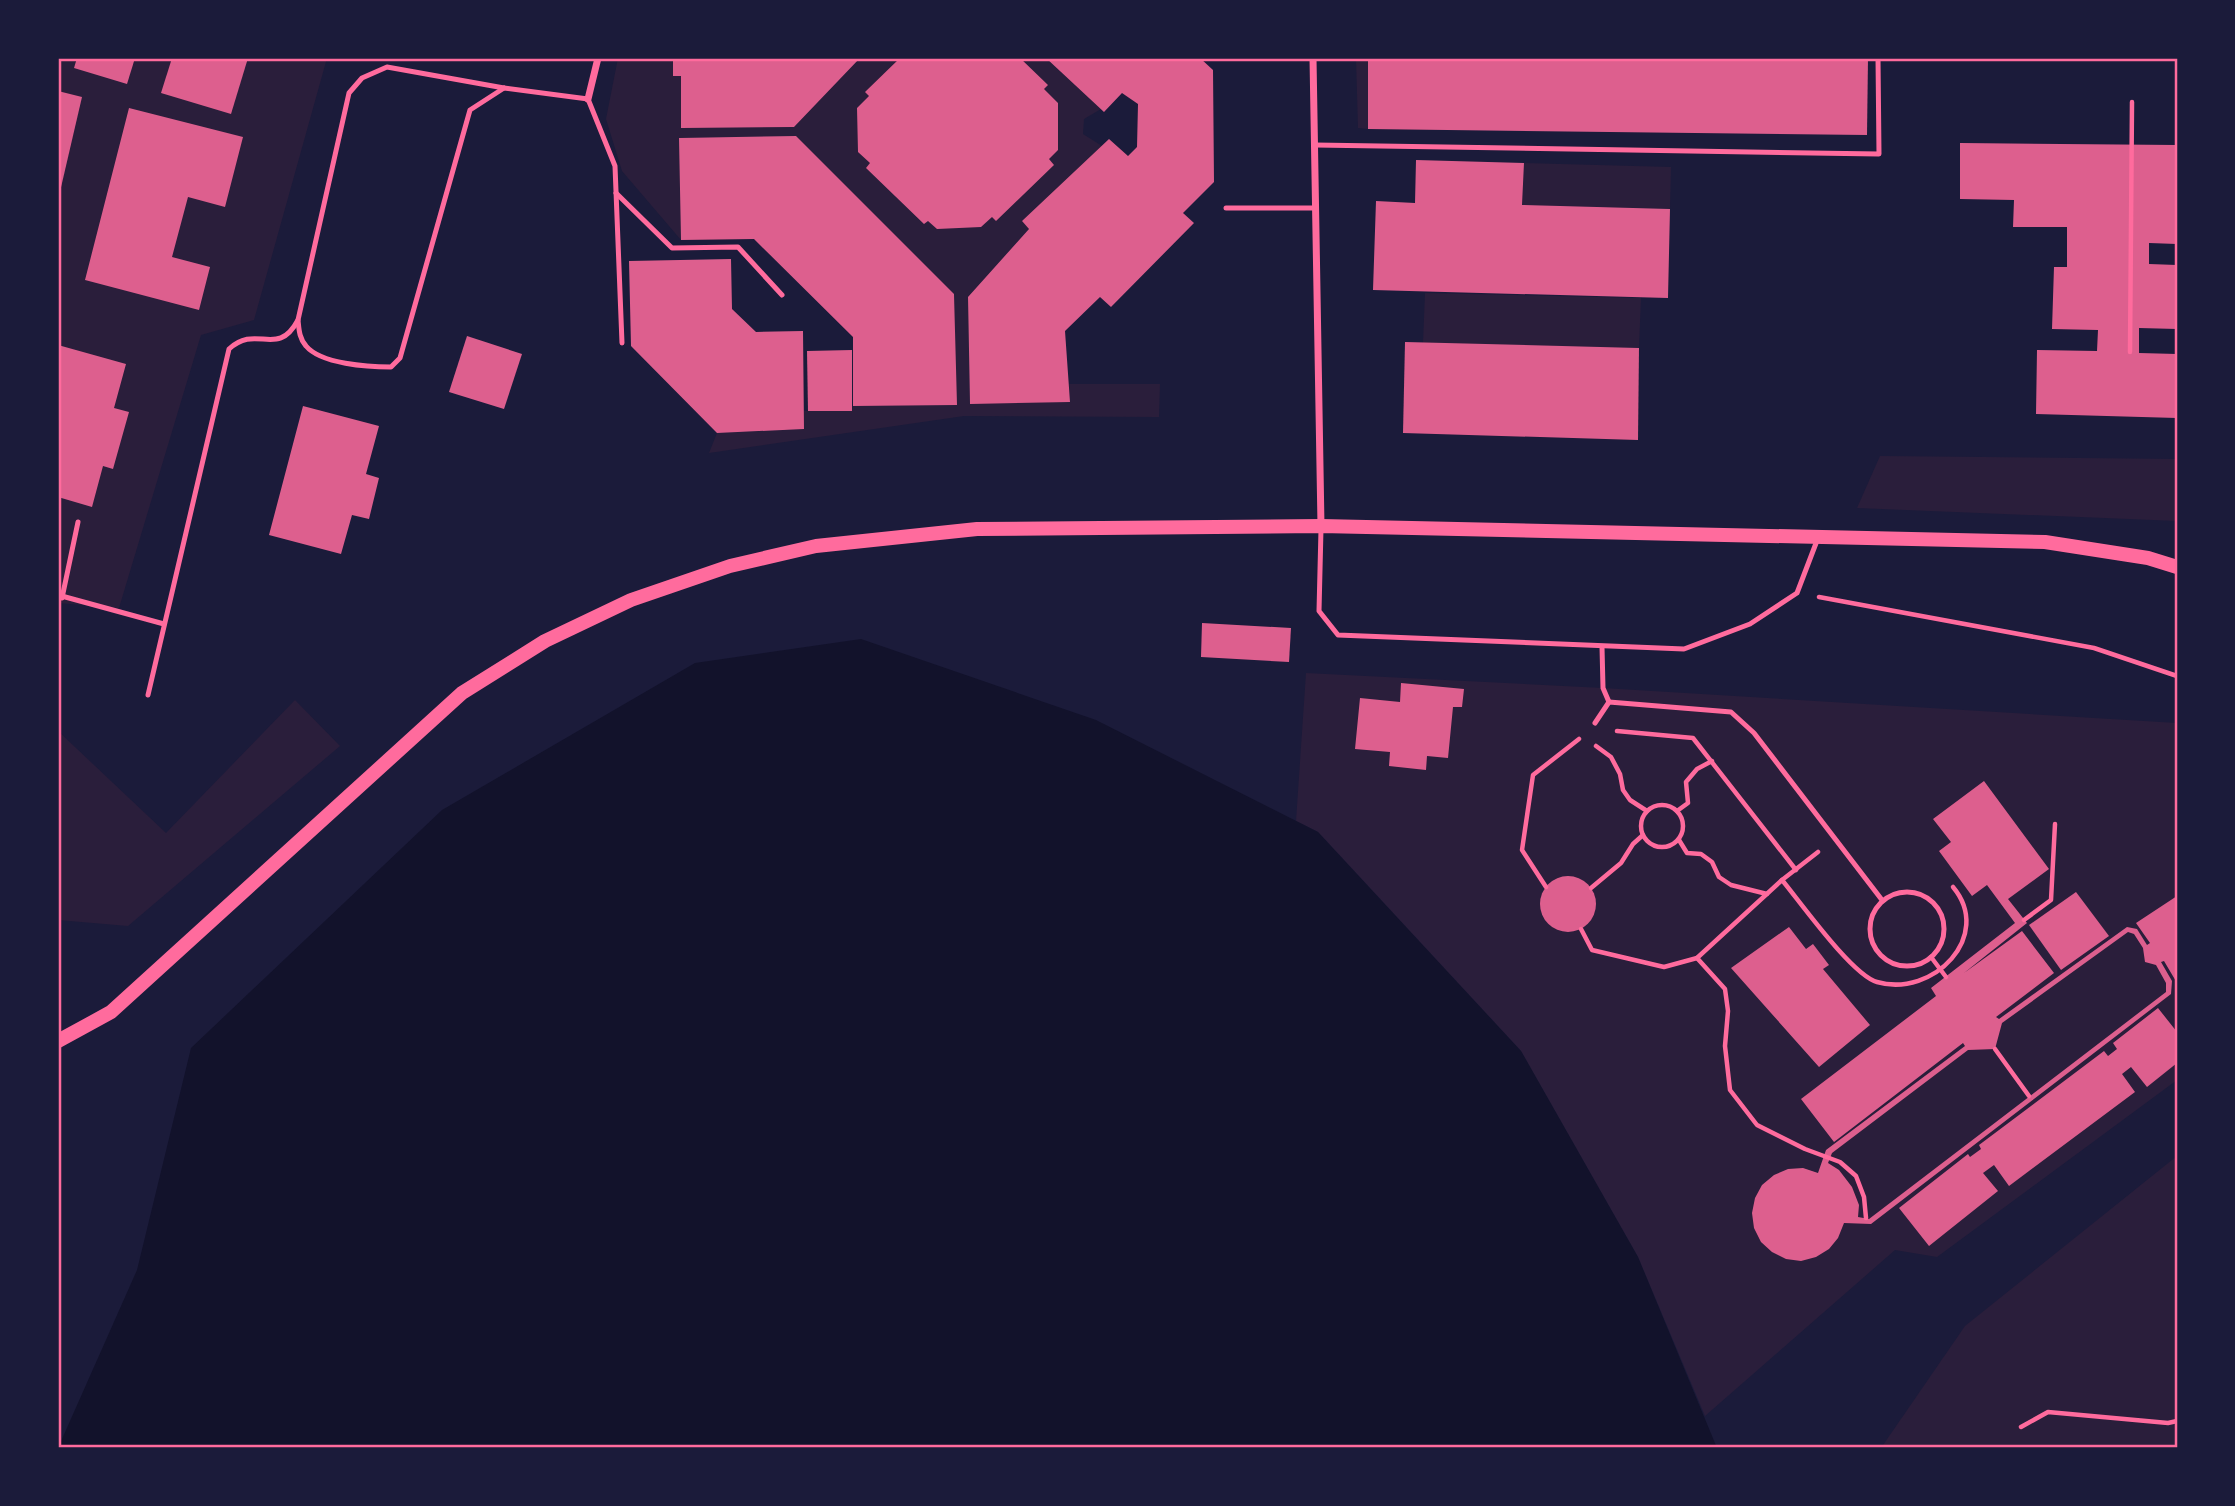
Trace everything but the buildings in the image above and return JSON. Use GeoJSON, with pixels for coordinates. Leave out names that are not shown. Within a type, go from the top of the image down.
{"type":"FeatureCollection","features":[{"type":"Feature","properties":{"kind":"main road"},"geometry":{"type":"LineString","coordinates":[[58,1041],[111,1012],[461,693],[545,641],[631,600],[730,566],[816,546],[977,529],[1321,526],[2045,542],[2148,558],[2177,567]]}},
{"type":"Feature","properties":{"kind":"street"},"geometry":{"type":"LineString","coordinates":[[588,99],[598,58]]}},
{"type":"Feature","properties":{"kind":"street"},"geometry":{"type":"LineString","coordinates":[[1313,58],[1321,526]]}},
{"type":"Feature","properties":{"kind":"street"},"geometry":{"type":"LineString","coordinates":[[2148,558],[2177,560]]}},
{"type":"Feature","properties":{"kind":"lane"},"geometry":{"type":"LineString","coordinates":[[1315,145],[1879,154],[1878,58]]}},
{"type":"Feature","properties":{"kind":"lane"},"geometry":{"type":"LineString","coordinates":[[504,88],[470,110],[400,358],[391,367],[366,367],[324,358],[307,348],[299,335],[298,320],[349,93],[362,78],[387,67],[504,88],[588,99],[615,166],[622,343]]}},
{"type":"Feature","properties":{"kind":"lane"},"geometry":{"type":"LineString","coordinates":[[616,193],[672,248],[738,247],[782,295]]}},
{"type":"Feature","properties":{"kind":"lane"},"geometry":{"type":"LineString","coordinates":[[1226,208],[1315,208]]}},
{"type":"Feature","properties":{"kind":"lane"},"geometry":{"type":"LineString","coordinates":[[148,695],[229,349],[244,339],[279,340],[290,334],[298,320]]}},
{"type":"Feature","properties":{"kind":"lane"},"geometry":{"type":"LineString","coordinates":[[78,522],[60,596],[164,624]]}},
{"type":"Feature","properties":{"kind":"lane"},"geometry":{"type":"LineString","coordinates":[[1321,526],[1319,611],[1338,635],[1684,649],[1750,624],[1797,593],[1818,537]]}},
{"type":"Feature","properties":{"kind":"lane"},"geometry":{"type":"LineString","coordinates":[[1602,647],[1603,688],[1609,702]]}},
{"type":"Feature","properties":{"kind":"lane"},"geometry":{"type":"LineString","coordinates":[[1595,723],[1609,702]]}},
{"type":"Feature","properties":{"kind":"lane"},"geometry":{"type":"LineString","coordinates":[[1609,702],[1731,712],[1754,733],[1882,900]]}},
{"type":"Feature","properties":{"kind":"lane"},"geometry":{"type":"LineString","coordinates":[[1903,891],[1926,896],[1936,904],[1945,925],[1944,937],[1931,957],[1920,964],[1894,964],[1883,958],[1874,948],[1870,923],[1874,910],[1882,900],[1903,891]]}},
{"type":"Feature","properties":{"kind":"path"},"geometry":{"type":"LineString","coordinates":[[2130,352],[2132,102]]}},
{"type":"Feature","properties":{"kind":"path"},"geometry":{"type":"LineString","coordinates":[[1797,593],[2094,648],[2177,676]]}},
{"type":"Feature","properties":{"kind":"path"},"geometry":{"type":"LineString","coordinates":[[1605,732],[1693,738],[1796,870]]}},
{"type":"Feature","properties":{"kind":"path"},"geometry":{"type":"LineString","coordinates":[[1546,887],[1522,850],[1533,775],[1586,734]]}},
{"type":"Feature","properties":{"kind":"path"},"geometry":{"type":"LineString","coordinates":[[1591,741],[1611,757],[1620,774],[1623,790],[1630,800],[1647,811]]}},
{"type":"Feature","properties":{"kind":"path"},"geometry":{"type":"LineString","coordinates":[[1678,811],[1688,803],[1686,782],[1697,769],[1712,761]]}},
{"type":"Feature","properties":{"kind":"path"},"geometry":{"type":"LineString","coordinates":[[1679,840],[1661,847],[1647,841],[1643,835],[1641,820],[1647,811],[1656,805],[1664,804],[1678,811],[1684,821],[1679,840],[1687,853],[1701,855],[1712,862],[1719,877],[1731,885],[1747,890],[1760,890],[1767,894]]}},
{"type":"Feature","properties":{"kind":"path"},"geometry":{"type":"LineString","coordinates":[[2024,919],[2051,900],[2055,824]]}},
{"type":"Feature","properties":{"kind":"path"},"geometry":{"type":"LineString","coordinates":[[1591,888],[1621,863],[1633,844],[1643,835]]}},
{"type":"Feature","properties":{"kind":"path"},"geometry":{"type":"LineString","coordinates":[[1581,929],[1592,950],[1664,967],[1697,958],[1782,880],[1835,839]]}},
{"type":"Feature","properties":{"kind":"path"},"geometry":{"type":"LineString","coordinates":[[1782,880],[1858,971],[1876,982],[1918,983],[1941,969],[1956,955],[1964,939],[1965,919],[1962,897],[1953,887]]}},
{"type":"Feature","properties":{"kind":"path"},"geometry":{"type":"LineString","coordinates":[[1931,957],[1946,977]]}},
{"type":"Feature","properties":{"kind":"path"},"geometry":{"type":"LineString","coordinates":[[1697,958],[1726,989],[1728,1011],[1725,1046],[1730,1090],[1757,1125],[1805,1149],[1840,1162],[1856,1176],[1864,1197],[1866,1218]]}},
{"type":"Feature","properties":{"kind":"path"},"geometry":{"type":"LineString","coordinates":[[1995,1049],[2029,1096]]}},
{"type":"Feature","properties":{"kind":"path"},"geometry":{"type":"LineString","coordinates":[[2021,1427],[2048,1412],[2168,1423],[2177,1421]]}},
{"type":"Feature","properties":{"kind":"shaded area"},"geometry":{"type":"Polygon","coordinates":[[[58,58],[327,58],[254,320],[201,335],[119,608],[58,603],[58,58]]]}},
{"type":"Feature","properties":{"kind":"shaded area"},"geometry":{"type":"Polygon","coordinates":[[[618,58],[673,58],[673,76],[681,76],[682,128],[794,127],[860,58],[1046,58],[1101,109],[1084,119],[1083,134],[1102,146],[1022,221],[1029,229],[968,297],[970,403],[1070,401],[1069,384],[1160,384],[1159,417],[964,416],[709,453],[717,433],[804,429],[804,411],[852,411],[853,406],[956,404],[954,294],[795,136],[680,138],[681,240],[622,171],[606,119],[618,58]]]}},
{"type":"Feature","properties":{"kind":"shaded area"},"geometry":{"type":"Polygon","coordinates":[[[1356,58],[1368,58],[1368,129],[1358,128],[1356,58]]]}},
{"type":"Feature","properties":{"kind":"shaded area"},"geometry":{"type":"Polygon","coordinates":[[[1524,163],[1671,167],[1670,209],[1522,205],[1524,163]]]}},
{"type":"Feature","properties":{"kind":"shaded area"},"geometry":{"type":"Polygon","coordinates":[[[1425,293],[1641,298],[1639,348],[1423,343],[1425,293]]]}},
{"type":"Feature","properties":{"kind":"shaded area"},"geometry":{"type":"Polygon","coordinates":[[[1880,456],[2177,459],[2177,521],[1857,508],[1880,456]]]}},
{"type":"Feature","properties":{"kind":"shaded area"},"geometry":{"type":"Polygon","coordinates":[[[861,639],[1096,720],[1318,832],[1521,1051],[1638,1257],[1717,1448],[58,1448],[137,1270],[191,1048],[442,810],[695,663],[861,639]]]}},
{"type":"Feature","properties":{"kind":"shaded area"},"geometry":{"type":"Polygon","coordinates":[[[1306,673],[2177,723],[2177,1080],[1937,1257],[1895,1250],[1705,1416],[1638,1257],[1521,1051],[1318,832],[1296,821],[1306,673]]]}},
{"type":"Feature","properties":{"kind":"shaded area"},"geometry":{"type":"Polygon","coordinates":[[[295,700],[340,746],[128,926],[58,920],[58,731],[166,833],[295,700]]]}},
{"type":"Feature","properties":{"kind":"shaded area"},"geometry":{"type":"Polygon","coordinates":[[[2177,1156],[2177,1448],[1881,1448],[1965,1326],[2177,1156]]]}}]}
